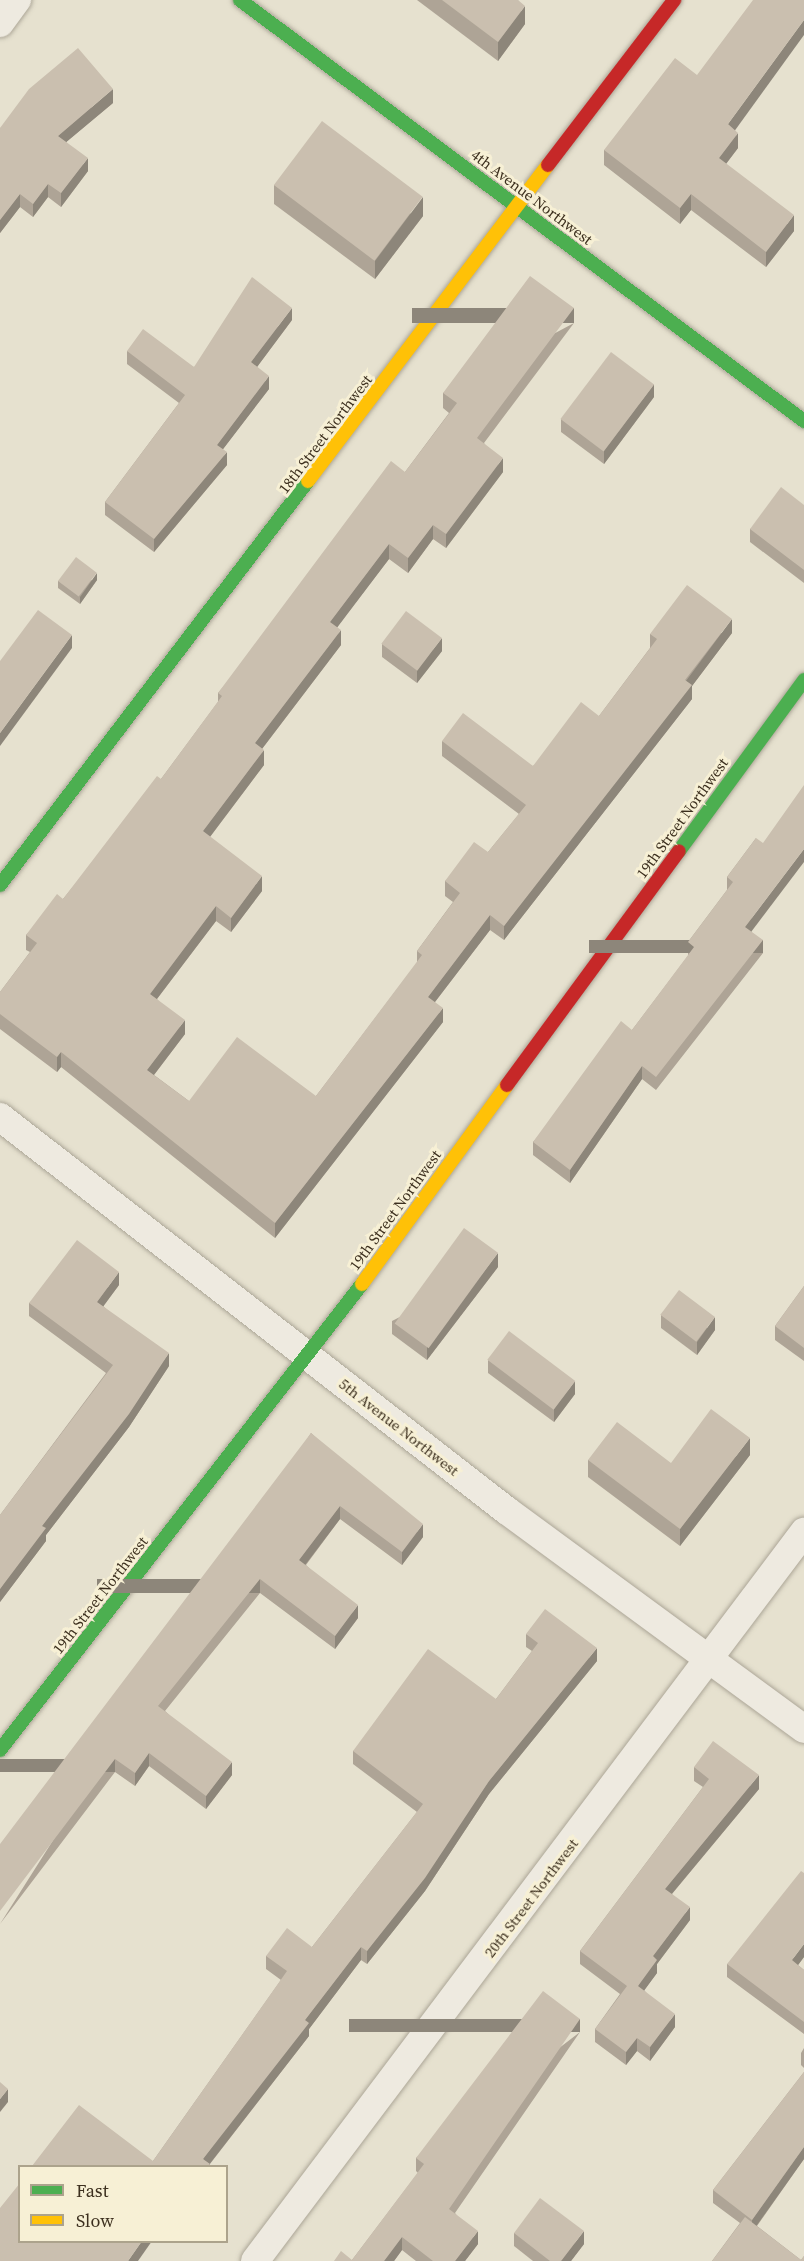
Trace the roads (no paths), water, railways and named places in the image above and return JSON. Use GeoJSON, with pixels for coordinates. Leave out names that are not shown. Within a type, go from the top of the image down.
{"type":"FeatureCollection","features":[{"type":"Feature","properties":{"kind":"street"},"geometry":{"type":"LineString","coordinates":[[0,23],[17,0]]}},
{"type":"Feature","properties":{"kind":"street","name":"4th Avenue Northwest"},"geometry":{"type":"LineString","coordinates":[[240,0],[804,421]]}},
{"type":"Feature","properties":{"kind":"street","name":"18th Street Northwest"},"geometry":{"type":"LineString","coordinates":[[0,885],[519,208],[674,0]]}},
{"type":"Feature","properties":{"kind":"street","name":"19th Street Northwest"},"geometry":{"type":"LineString","coordinates":[[0,1750],[308,1357],[804,680]]}},
{"type":"Feature","properties":{"kind":"street","name":"5th Avenue Northwest"},"geometry":{"type":"LineString","coordinates":[[0,1117],[308,1357],[804,1730]]}},
{"type":"Feature","properties":{"kind":"street","name":"20th Street Northwest"},"geometry":{"type":"LineString","coordinates":[[255,2261],[804,1532]]}}]}
